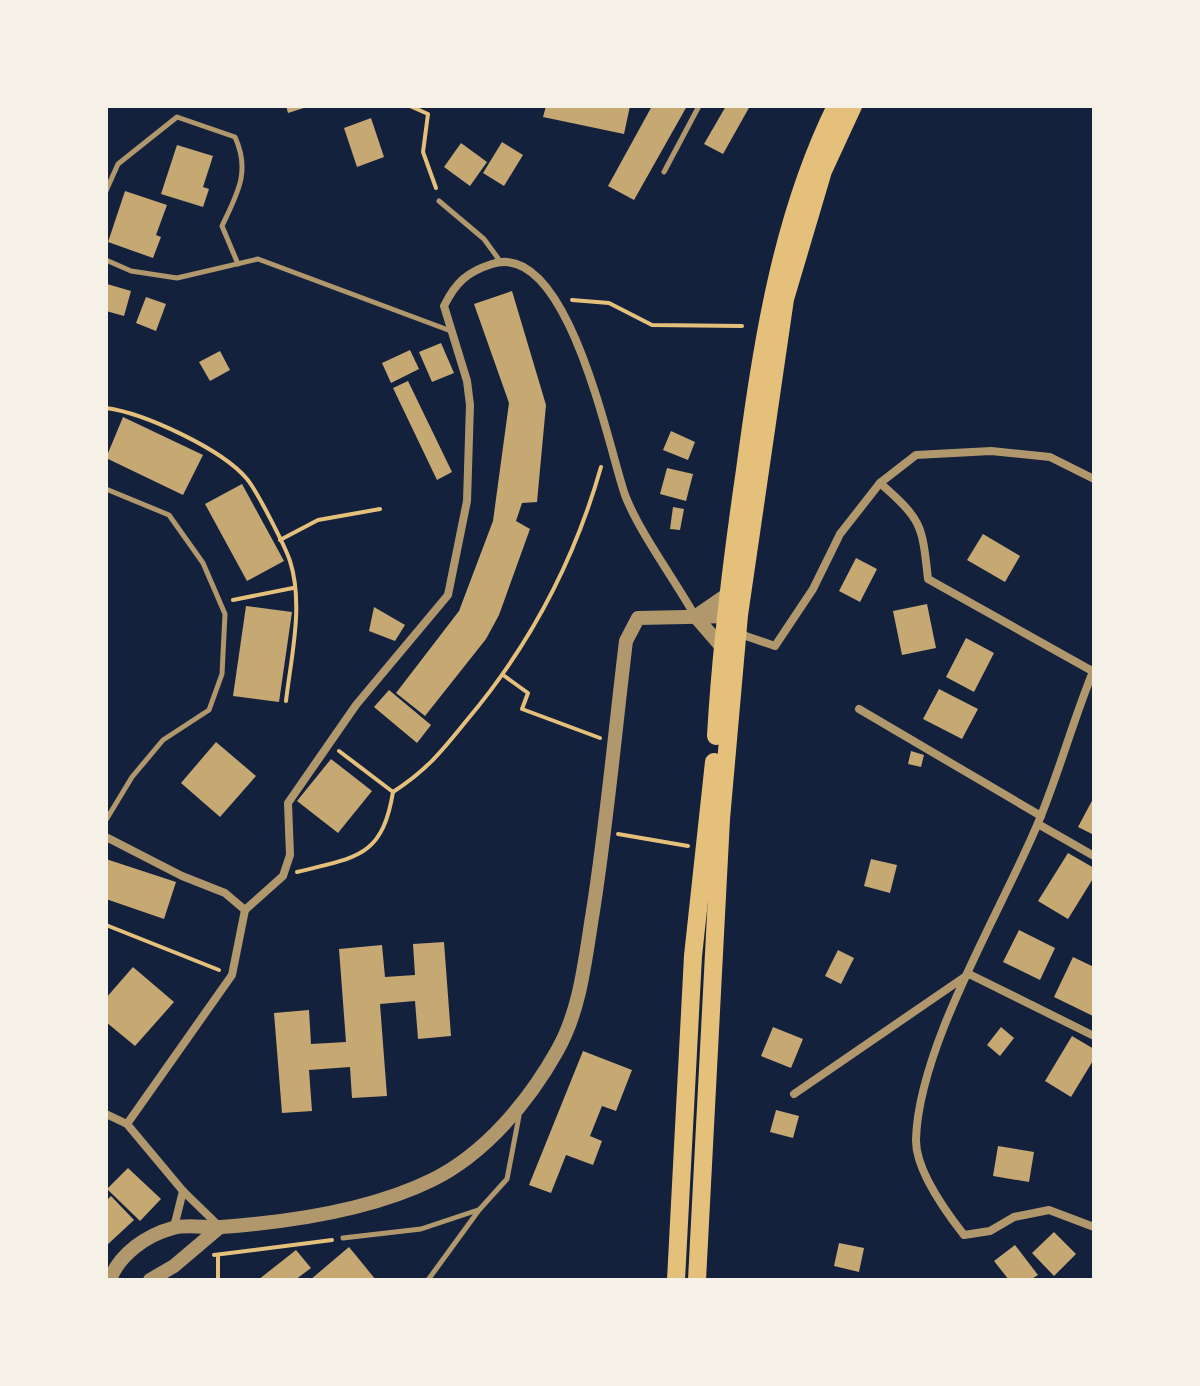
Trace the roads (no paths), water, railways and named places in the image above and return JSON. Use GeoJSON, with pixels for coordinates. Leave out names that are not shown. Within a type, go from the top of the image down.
{"type":"FeatureCollection","features":[{"type":"Feature","properties":{"kind":"highway"},"geometry":{"type":"LineString","coordinates":[[676,1280],[702,849],[715,761],[721,646],[733,622],[728,594],[778,266],[820,139],[836,106]]}},
{"type":"Feature","properties":{"kind":"highway"},"geometry":{"type":"LineString","coordinates":[[697,1280],[733,622],[785,299],[823,171],[853,106]]}},
{"type":"Feature","properties":{"kind":"street"},"geometry":{"type":"LineString","coordinates":[[127,1124],[232,975],[245,910],[283,876],[290,855],[288,803],[356,705],[448,595],[467,501],[470,405],[467,381],[444,306],[456,282],[500,261],[522,265],[531,271],[557,299],[627,498],[695,616],[721,646]]}},
{"type":"Feature","properties":{"kind":"street"},"geometry":{"type":"LineString","coordinates":[[110,1280],[115,1267],[142,1241],[174,1227],[220,1227],[334,1212],[433,1180],[478,1147],[520,1107],[558,1049],[580,996],[605,831],[626,641],[638,618],[695,616],[733,622],[775,646],[813,589],[840,534],[880,483],[916,455],[991,451],[1050,457],[1094,479]]}},
{"type":"Feature","properties":{"kind":"street"},"geometry":{"type":"LineString","coordinates":[[880,483],[915,513],[923,535],[928,579],[1094,671],[1039,820],[969,974],[926,1080],[916,1143],[937,1200],[964,1235],[990,1231],[1014,1217],[1049,1210],[1094,1227]]}},
{"type":"Feature","properties":{"kind":"street"},"geometry":{"type":"LineString","coordinates":[[695,616],[728,594]]}},
{"type":"Feature","properties":{"kind":"street"},"geometry":{"type":"LineString","coordinates":[[859,709],[1094,856]]}},
{"type":"Feature","properties":{"kind":"street"},"geometry":{"type":"LineString","coordinates":[[106,837],[225,893],[245,910]]}},
{"type":"Feature","properties":{"kind":"street"},"geometry":{"type":"LineString","coordinates":[[969,974],[1094,1036]]}},
{"type":"Feature","properties":{"kind":"street"},"geometry":{"type":"LineString","coordinates":[[794,1094],[969,974]]}},
{"type":"Feature","properties":{"kind":"street"},"geometry":{"type":"LineString","coordinates":[[106,1114],[127,1124],[183,1191],[220,1227]]}},
{"type":"Feature","properties":{"kind":"street"},"geometry":{"type":"LineString","coordinates":[[174,1227],[183,1191]]}},
{"type":"Feature","properties":{"kind":"street"},"geometry":{"type":"LineString","coordinates":[[150,1280],[198,1247],[220,1227]]}},
{"type":"Feature","properties":{"kind":"lane"},"geometry":{"type":"LineString","coordinates":[[664,172],[699,106]]}},
{"type":"Feature","properties":{"kind":"lane"},"geometry":{"type":"LineString","coordinates":[[106,191],[118,164],[177,117],[235,137],[243,154],[244,179],[222,226],[238,264]]}},
{"type":"Feature","properties":{"kind":"lane"},"geometry":{"type":"LineString","coordinates":[[439,201],[484,239],[500,261]]}},
{"type":"Feature","properties":{"kind":"lane"},"geometry":{"type":"LineString","coordinates":[[106,260],[131,271],[177,278],[258,259],[451,331]]}},
{"type":"Feature","properties":{"kind":"lane"},"geometry":{"type":"LineString","coordinates":[[106,489],[169,515],[203,563],[225,614],[222,674],[209,710],[163,740],[132,777],[106,820]]}},
{"type":"Feature","properties":{"kind":"lane"},"geometry":{"type":"LineString","coordinates":[[428,1280],[479,1210],[507,1179],[520,1107]]}},
{"type":"Feature","properties":{"kind":"lane"},"geometry":{"type":"LineString","coordinates":[[343,1238],[421,1229],[479,1210]]}}]}
